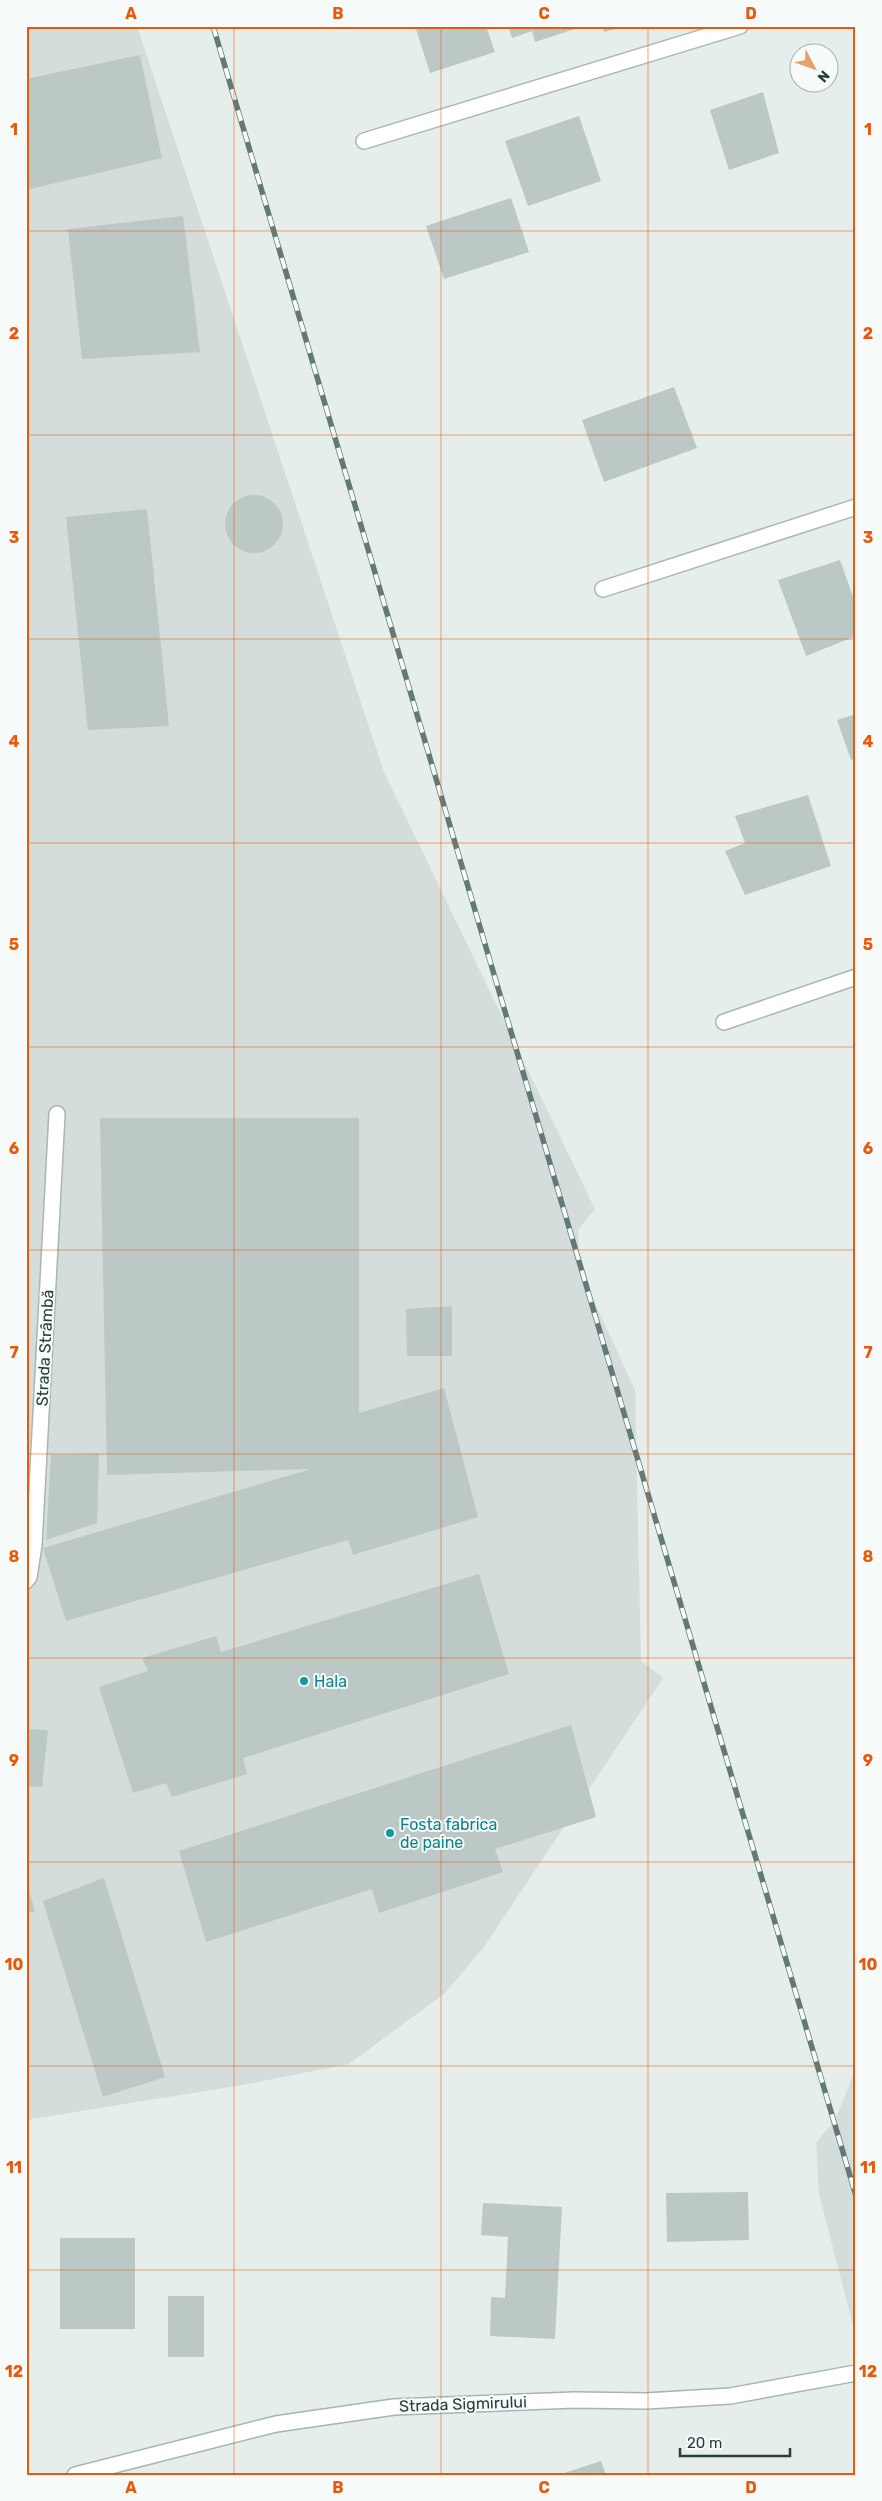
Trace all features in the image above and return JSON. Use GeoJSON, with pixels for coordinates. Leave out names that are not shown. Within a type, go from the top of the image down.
{"type":"FeatureCollection","features":[{"type":"Feature","properties":{"kind":"street"},"geometry":{"type":"LineString","coordinates":[[364,141],[740,26]]}},
{"type":"Feature","properties":{"kind":"street"},"geometry":{"type":"LineString","coordinates":[[603,589],[856,507]]}},
{"type":"Feature","properties":{"kind":"street"},"geometry":{"type":"LineString","coordinates":[[724,1022],[856,977]]}},
{"type":"Feature","properties":{"kind":"street","name":"Strada Strâmbă"},"geometry":{"type":"LineString","coordinates":[[26,1581],[29,1577],[34,1545],[58,1114]]}},
{"type":"Feature","properties":{"kind":"street","name":"Strada Sigmirului"},"geometry":{"type":"LineString","coordinates":[[75,2475],[276,2424],[394,2407],[557,2401],[646,2401],[730,2396],[856,2373]]}},
{"type":"Feature","properties":{"kind":"shaded area"},"geometry":{"type":"Polygon","coordinates":[[[26,26],[137,26],[384,772],[595,1209],[578,1230],[580,1271],[635,1390],[641,1661],[663,1678],[484,1947],[445,1993],[349,2064],[242,2085],[26,2120],[26,26]]]}},
{"type":"Feature","properties":{"kind":"shaded area"},"geometry":{"type":"Polygon","coordinates":[[[856,2069],[856,2337],[819,2194],[816,2143],[835,2120],[856,2069]]]}},
{"type":"Feature","properties":{"kind":"building"},"geometry":{"type":"Polygon","coordinates":[[[415,26],[486,26],[495,52],[430,73],[415,26]]]}},
{"type":"Feature","properties":{"kind":"building"},"geometry":{"type":"Polygon","coordinates":[[[508,26],[581,27],[535,42],[532,31],[512,38],[508,26]]]}},
{"type":"Feature","properties":{"kind":"building"},"geometry":{"type":"Polygon","coordinates":[[[602,26],[622,26],[622,27],[604,32],[602,26]]]}},
{"type":"Feature","properties":{"kind":"building"},"geometry":{"type":"Polygon","coordinates":[[[140,55],[162,158],[26,190],[26,79],[140,55]]]}},
{"type":"Feature","properties":{"kind":"building"},"geometry":{"type":"Polygon","coordinates":[[[763,92],[779,153],[729,170],[710,110],[763,92]]]}},
{"type":"Feature","properties":{"kind":"building"},"geometry":{"type":"Polygon","coordinates":[[[579,116],[601,181],[528,206],[505,141],[579,116]]]}},
{"type":"Feature","properties":{"kind":"building"},"geometry":{"type":"Polygon","coordinates":[[[511,198],[529,252],[444,279],[426,226],[511,198]]]}},
{"type":"Feature","properties":{"kind":"building"},"geometry":{"type":"Polygon","coordinates":[[[183,216],[200,352],[82,359],[68,229],[183,216]]]}},
{"type":"Feature","properties":{"kind":"building"},"geometry":{"type":"Polygon","coordinates":[[[674,387],[697,448],[604,482],[582,420],[674,387]]]}},
{"type":"Feature","properties":{"kind":"building"},"geometry":{"type":"Polygon","coordinates":[[[254,495],[270,500],[278,508],[283,524],[278,540],[270,548],[254,553],[238,548],[230,540],[225,524],[230,508],[238,500],[254,495]]]}},
{"type":"Feature","properties":{"kind":"building"},"geometry":{"type":"Polygon","coordinates":[[[147,509],[169,726],[88,730],[66,517],[147,509]]]}},
{"type":"Feature","properties":{"kind":"building"},"geometry":{"type":"Polygon","coordinates":[[[840,560],[856,605],[856,636],[806,656],[778,580],[840,560]]]}},
{"type":"Feature","properties":{"kind":"building"},"geometry":{"type":"Polygon","coordinates":[[[856,714],[856,758],[851,760],[837,720],[856,714]]]}},
{"type":"Feature","properties":{"kind":"building"},"geometry":{"type":"Polygon","coordinates":[[[808,795],[831,866],[745,895],[725,851],[745,843],[735,816],[808,795]]]}},
{"type":"Feature","properties":{"kind":"building"},"geometry":{"type":"Polygon","coordinates":[[[100,1118],[359,1118],[359,1413],[444,1388],[478,1517],[353,1555],[348,1540],[66,1621],[43,1548],[311,1469],[107,1475],[100,1118]]]}},
{"type":"Feature","properties":{"kind":"building"},"geometry":{"type":"Polygon","coordinates":[[[452,1306],[452,1356],[407,1356],[406,1309],[452,1306]]]}},
{"type":"Feature","properties":{"kind":"building"},"geometry":{"type":"Polygon","coordinates":[[[99,1454],[97,1523],[46,1540],[51,1455],[99,1454]]]}},
{"type":"Feature","properties":{"kind":"building","name":"Hala"},"geometry":{"type":"Polygon","coordinates":[[[479,1574],[509,1674],[243,1758],[247,1774],[172,1797],[166,1783],[133,1793],[99,1687],[148,1671],[142,1658],[216,1636],[221,1652],[479,1574]]]}},
{"type":"Feature","properties":{"kind":"building","name":"Fosta fabrica de paine"},"geometry":{"type":"Polygon","coordinates":[[[571,1725],[596,1817],[495,1849],[503,1872],[379,1913],[372,1889],[206,1942],[179,1851],[571,1725]]]}},
{"type":"Feature","properties":{"kind":"building"},"geometry":{"type":"Polygon","coordinates":[[[26,1729],[48,1730],[42,1787],[26,1786],[26,1729]]]}},
{"type":"Feature","properties":{"kind":"building"},"geometry":{"type":"Polygon","coordinates":[[[104,1878],[165,2077],[103,2097],[43,1901],[104,1878]]]}},
{"type":"Feature","properties":{"kind":"building"},"geometry":{"type":"Polygon","coordinates":[[[26,1880],[35,1911],[26,1914],[26,1880]]]}},
{"type":"Feature","properties":{"kind":"building"},"geometry":{"type":"Polygon","coordinates":[[[748,2192],[749,2240],[667,2242],[666,2193],[748,2192]]]}},
{"type":"Feature","properties":{"kind":"building"},"geometry":{"type":"Polygon","coordinates":[[[483,2203],[562,2207],[555,2339],[490,2336],[491,2297],[505,2298],[508,2237],[481,2235],[483,2203]]]}},
{"type":"Feature","properties":{"kind":"building"},"geometry":{"type":"Polygon","coordinates":[[[60,2238],[135,2238],[135,2329],[60,2329],[60,2238]]]}},
{"type":"Feature","properties":{"kind":"building"},"geometry":{"type":"Polygon","coordinates":[[[168,2296],[204,2296],[204,2357],[168,2357],[168,2296]]]}},
{"type":"Feature","properties":{"kind":"building"},"geometry":{"type":"Polygon","coordinates":[[[601,2461],[606,2475],[561,2475],[561,2474],[601,2461]]]}},
{"type":"Feature","properties":{"kind":"railway"},"geometry":{"type":"LineString","coordinates":[[213,26],[856,2196]]}},
{"type":"Feature","properties":{"kind":"place","name":"Hala"},"geometry":{"type":"Point","coordinates":[304,1681]}},
{"type":"Feature","properties":{"kind":"place","name":"Fosta fabrica de paine"},"geometry":{"type":"Point","coordinates":[390,1833]}}]}
